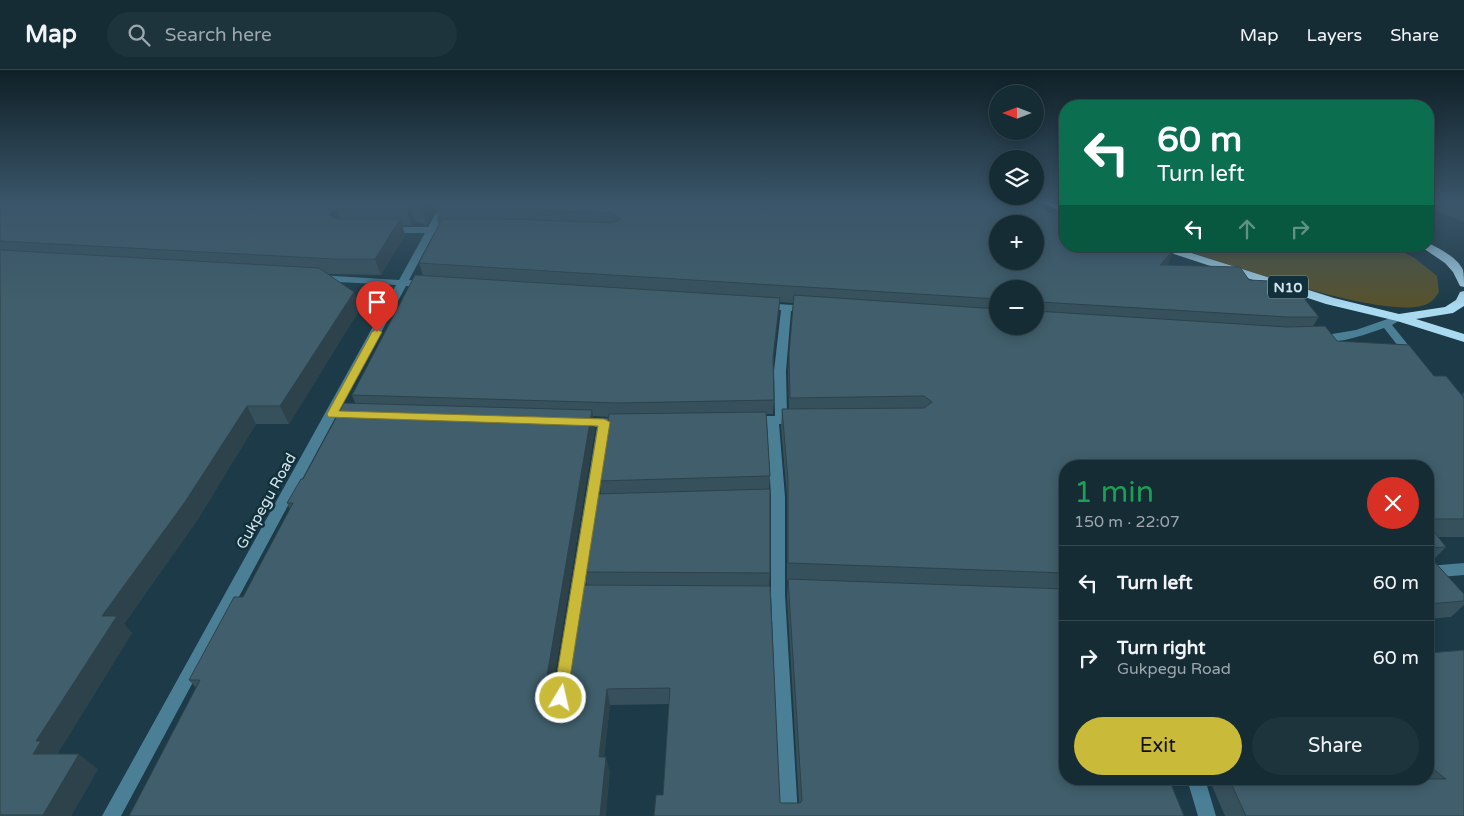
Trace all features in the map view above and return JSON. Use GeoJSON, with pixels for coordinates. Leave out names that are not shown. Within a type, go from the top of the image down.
{"type":"FeatureCollection","features":[{"type":"Feature","properties":{"kind":"highway"},"geometry":{"type":"LineString","coordinates":[[1434,250],[1464,265]]}},
{"type":"Feature","properties":{"kind":"highway","name":"N10"},"geometry":{"type":"LineString","coordinates":[[1183,252],[1330,301],[1398,318],[1464,338]]}},
{"type":"Feature","properties":{"kind":"highway"},"geometry":{"type":"LineString","coordinates":[[1442,254],[1461,274],[1464,284]]}},
{"type":"Feature","properties":{"kind":"highway"},"geometry":{"type":"LineString","coordinates":[[1398,318],[1449,310],[1461,302],[1464,295]]}},
{"type":"Feature","properties":{"kind":"street","name":"Gukpegu Road"},"geometry":{"type":"LineString","coordinates":[[111,816],[337,414],[429,236]]}},
{"type":"Feature","properties":{"kind":"street"},"geometry":{"type":"LineString","coordinates":[[310,278],[433,285]]}},
{"type":"Feature","properties":{"kind":"street"},"geometry":{"type":"LineString","coordinates":[[751,306],[823,310]]}},
{"type":"Feature","properties":{"kind":"street"},"geometry":{"type":"LineString","coordinates":[[786,308],[780,372],[773,498],[781,591],[789,816]]}},
{"type":"Feature","properties":{"kind":"street"},"geometry":{"type":"LineString","coordinates":[[1312,339],[1347,337],[1398,318]]}},
{"type":"Feature","properties":{"kind":"street"},"geometry":{"type":"LineString","coordinates":[[1386,324],[1423,371]]}},
{"type":"Feature","properties":{"kind":"street"},"geometry":{"type":"LineString","coordinates":[[735,421],[811,420]]}},
{"type":"Feature","properties":{"kind":"street"},"geometry":{"type":"LineString","coordinates":[[565,421],[639,422]]}},
{"type":"Feature","properties":{"kind":"street"},"geometry":{"type":"LineString","coordinates":[[558,716],[582,594],[596,502],[604,422]]}},
{"type":"Feature","properties":{"kind":"street"},"geometry":{"type":"LineString","coordinates":[[1434,571],[1464,568]]}},
{"type":"Feature","properties":{"kind":"street"},"geometry":{"type":"LineString","coordinates":[[761,595],[781,591]]}},
{"type":"Feature","properties":{"kind":"street"},"geometry":{"type":"LineString","coordinates":[[1198,785],[1207,816]]}},
{"type":"Feature","properties":{"kind":"shaded area"},"geometry":{"type":"Polygon","coordinates":[[[1190,252],[1404,252],[1416,259],[1437,276],[1439,292],[1429,303],[1410,307],[1383,306],[1349,300],[1190,252]]]}},
{"type":"Feature","properties":{"kind":"building"},"geometry":{"type":"Polygon","coordinates":[[[0,236],[389,236],[375,259],[334,259],[0,241],[0,236]]]}},
{"type":"Feature","properties":{"kind":"building"},"geometry":{"type":"Polygon","coordinates":[[[433,236],[989,236],[989,270],[1044,270],[1044,236],[1059,236],[1059,252],[1171,252],[1160,265],[1240,267],[1249,280],[1291,282],[1319,317],[1287,317],[1044,302],[1044,280],[989,280],[989,298],[419,263],[433,236]]]}},
{"type":"Feature","properties":{"kind":"building"},"geometry":{"type":"Polygon","coordinates":[[[0,250],[319,268],[354,292],[280,406],[247,406],[185,502],[102,616],[117,616],[36,741],[41,741],[33,754],[79,754],[43,815],[0,815],[0,250]]]}},
{"type":"Feature","properties":{"kind":"building"},"geometry":{"type":"Polygon","coordinates":[[[415,275],[780,298],[773,357],[774,400],[618,403],[352,395],[415,275]]]}},
{"type":"Feature","properties":{"kind":"building"},"geometry":{"type":"Polygon","coordinates":[[[794,295],[989,308],[989,335],[1044,335],[1044,312],[1287,327],[1325,326],[1337,341],[1409,345],[1434,376],[1446,376],[1464,398],[1464,519],[1434,519],[1434,460],[1059,460],[1059,573],[788,563],[788,480],[782,409],[924,408],[932,402],[924,396],[790,398],[789,354],[794,295]]]}},
{"type":"Feature","properties":{"kind":"building"},"geometry":{"type":"Polygon","coordinates":[[[344,403],[592,410],[543,700],[545,707],[552,710],[560,708],[563,701],[582,585],[770,586],[780,802],[800,803],[802,801],[788,579],[1059,589],[1059,785],[1171,785],[1184,816],[654,816],[656,795],[663,795],[670,688],[607,689],[599,757],[606,757],[600,816],[129,816],[200,680],[189,680],[234,597],[243,597],[293,503],[287,503],[301,479],[303,479],[344,403]]]}},
{"type":"Feature","properties":{"kind":"building"},"geometry":{"type":"Polygon","coordinates":[[[766,412],[770,476],[599,481],[609,414],[766,412]]]}},
{"type":"Feature","properties":{"kind":"building"},"geometry":{"type":"Polygon","coordinates":[[[770,489],[770,573],[584,572],[596,494],[770,489]]]}},
{"type":"Feature","properties":{"kind":"building"},"geometry":{"type":"Polygon","coordinates":[[[1434,532],[1446,547],[1434,548],[1434,532]]]}},
{"type":"Feature","properties":{"kind":"building"},"geometry":{"type":"Polygon","coordinates":[[[1434,562],[1464,594],[1464,601],[1434,604],[1434,562]]]}},
{"type":"Feature","properties":{"kind":"building"},"geometry":{"type":"Polygon","coordinates":[[[1464,650],[1464,816],[1246,816],[1232,785],[1434,785],[1434,779],[1446,779],[1434,770],[1434,652],[1464,650]]]}},
{"type":"Feature","properties":{"kind":"route"},"geometry":{"type":"LineString","coordinates":[[377,332],[332,414],[604,422],[561,698]]}}]}
